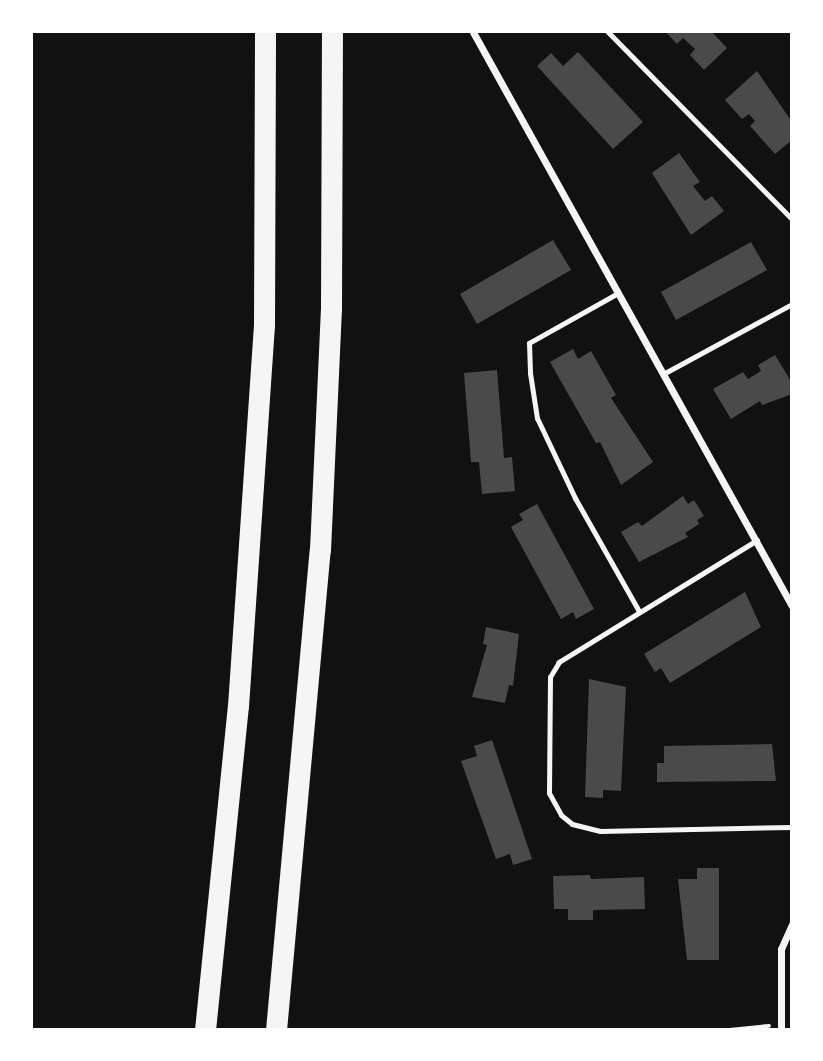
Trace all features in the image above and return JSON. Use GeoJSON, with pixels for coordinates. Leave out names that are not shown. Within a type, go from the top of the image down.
{"type":"FeatureCollection","features":[{"type":"Feature","properties":{"kind":"highway"},"geometry":{"type":"LineString","coordinates":[[205,1030],[239,706],[264,325],[265,32]]}},
{"type":"Feature","properties":{"kind":"highway"},"geometry":{"type":"LineString","coordinates":[[276,1030],[320,550],[331,309],[332,32]]}},
{"type":"Feature","properties":{"kind":"street"},"geometry":{"type":"LineString","coordinates":[[473,32],[792,606]]}},
{"type":"Feature","properties":{"kind":"street"},"geometry":{"type":"LineString","coordinates":[[781,1030],[781,948],[792,923]]}},
{"type":"Feature","properties":{"kind":"lane"},"geometry":{"type":"LineString","coordinates":[[608,32],[792,219]]}},
{"type":"Feature","properties":{"kind":"lane"},"geometry":{"type":"LineString","coordinates":[[618,293],[529,343],[530,373],[537,418],[575,498],[639,611]]}},
{"type":"Feature","properties":{"kind":"lane"},"geometry":{"type":"LineString","coordinates":[[663,374],[792,304]]}},
{"type":"Feature","properties":{"kind":"lane"},"geometry":{"type":"LineString","coordinates":[[757,540],[565,655],[550,677],[549,793],[561,815],[572,824],[600,831],[792,827]]}},
{"type":"Feature","properties":{"kind":"path"},"geometry":{"type":"LineString","coordinates":[[730,1030],[770,1026]]}},
{"type":"Feature","properties":{"kind":"building"},"geometry":{"type":"Polygon","coordinates":[[[666,32],[712,32],[727,48],[704,70],[690,55],[695,49],[683,38],[677,44],[666,32]]]}},
{"type":"Feature","properties":{"kind":"building"},"geometry":{"type":"Polygon","coordinates":[[[578,52],[643,122],[613,149],[537,66],[551,53],[563,66],[578,52]]]}},
{"type":"Feature","properties":{"kind":"building"},"geometry":{"type":"Polygon","coordinates":[[[757,71],[792,122],[792,140],[775,154],[750,126],[755,121],[749,114],[742,119],[725,100],[757,71]]]}},
{"type":"Feature","properties":{"kind":"building"},"geometry":{"type":"Polygon","coordinates":[[[679,153],[700,182],[693,186],[705,201],[712,196],[724,211],[691,235],[652,173],[679,153]]]}},
{"type":"Feature","properties":{"kind":"building"},"geometry":{"type":"Polygon","coordinates":[[[553,240],[571,270],[477,324],[460,294],[553,240]]]}},
{"type":"Feature","properties":{"kind":"building"},"geometry":{"type":"Polygon","coordinates":[[[751,242],[767,270],[676,320],[661,292],[751,242]]]}},
{"type":"Feature","properties":{"kind":"building"},"geometry":{"type":"Polygon","coordinates":[[[573,349],[578,359],[591,351],[616,395],[611,398],[653,462],[621,485],[600,442],[596,443],[550,362],[573,349]]]}},
{"type":"Feature","properties":{"kind":"building"},"geometry":{"type":"Polygon","coordinates":[[[775,355],[792,383],[792,394],[762,405],[760,401],[731,419],[713,389],[743,372],[748,379],[761,371],[758,365],[775,355]]]}},
{"type":"Feature","properties":{"kind":"building"},"geometry":{"type":"Polygon","coordinates":[[[497,370],[504,458],[512,457],[515,491],[482,494],[479,462],[471,462],[464,373],[497,370]]]}},
{"type":"Feature","properties":{"kind":"building"},"geometry":{"type":"Polygon","coordinates":[[[683,496],[688,504],[694,500],[704,516],[697,520],[699,524],[685,533],[688,537],[639,562],[621,532],[638,522],[642,526],[683,496]]]}},
{"type":"Feature","properties":{"kind":"building"},"geometry":{"type":"Polygon","coordinates":[[[537,504],[594,609],[576,619],[573,612],[561,619],[511,527],[523,520],[519,514],[537,504]]]}},
{"type":"Feature","properties":{"kind":"building"},"geometry":{"type":"Polygon","coordinates":[[[745,592],[761,627],[670,683],[661,668],[655,672],[644,654],[745,592]]]}},
{"type":"Feature","properties":{"kind":"building"},"geometry":{"type":"Polygon","coordinates":[[[486,627],[519,634],[513,686],[509,685],[505,703],[472,697],[487,645],[483,644],[486,627]]]}},
{"type":"Feature","properties":{"kind":"building"},"geometry":{"type":"Polygon","coordinates":[[[589,679],[626,687],[621,791],[603,790],[603,798],[585,797],[589,679]]]}},
{"type":"Feature","properties":{"kind":"building"},"geometry":{"type":"Polygon","coordinates":[[[492,740],[532,859],[513,865],[510,854],[496,859],[461,761],[477,756],[474,746],[492,740]]]}},
{"type":"Feature","properties":{"kind":"building"},"geometry":{"type":"Polygon","coordinates":[[[772,744],[776,781],[657,782],[657,763],[664,763],[664,746],[772,744]]]}},
{"type":"Feature","properties":{"kind":"building"},"geometry":{"type":"Polygon","coordinates":[[[697,868],[719,868],[719,960],[687,960],[678,879],[697,879],[697,868]]]}},
{"type":"Feature","properties":{"kind":"building"},"geometry":{"type":"Polygon","coordinates":[[[590,875],[591,879],[644,877],[645,909],[593,910],[593,920],[568,920],[568,909],[554,909],[553,876],[590,875]]]}}]}
